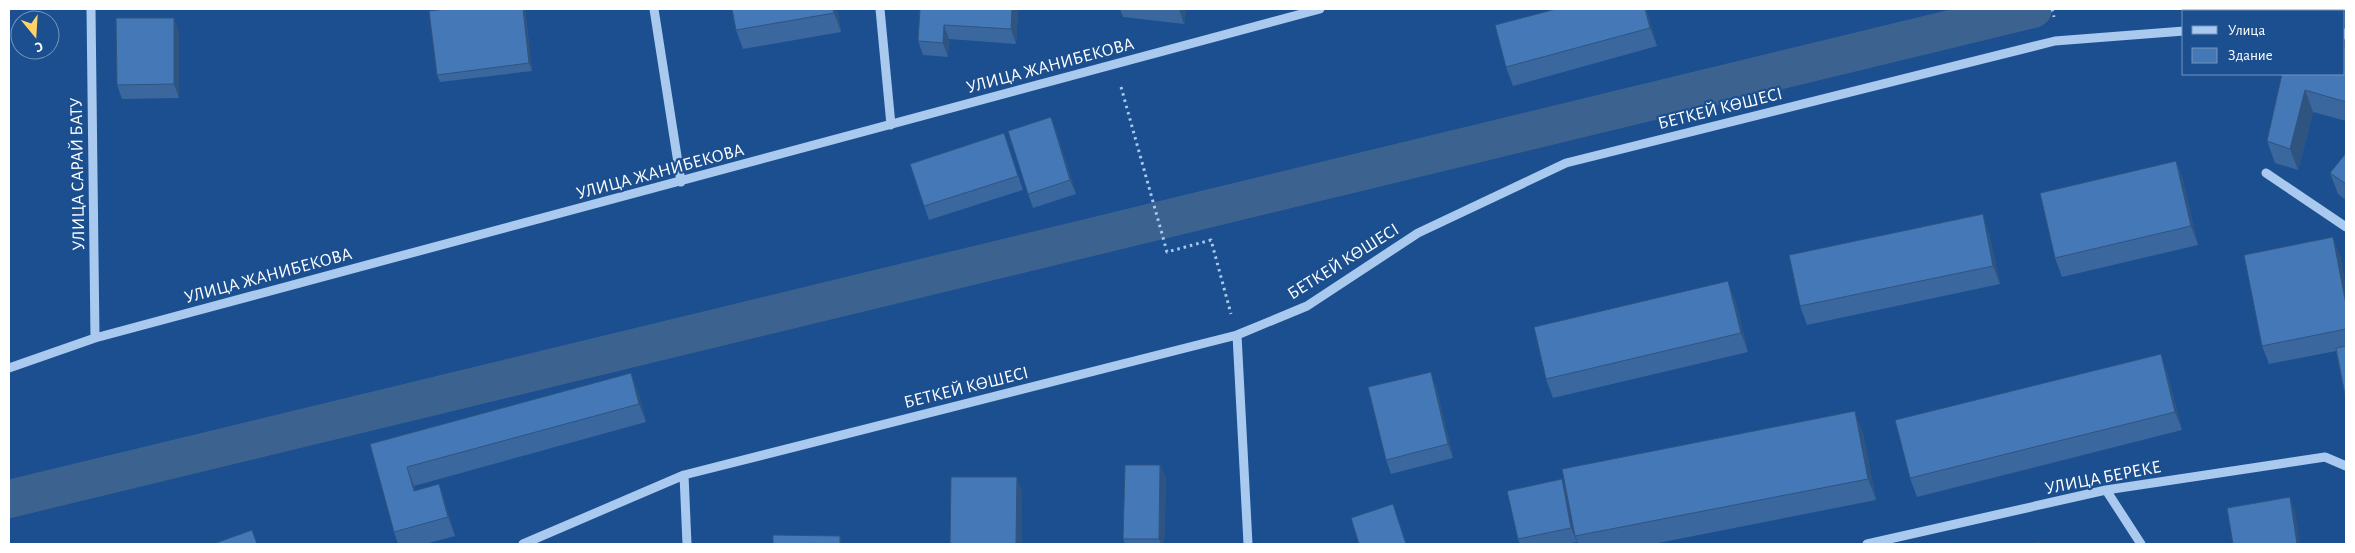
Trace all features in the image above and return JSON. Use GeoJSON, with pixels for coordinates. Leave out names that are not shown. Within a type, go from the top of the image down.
{"type":"FeatureCollection","features":[{"type":"Feature","properties":{"kind":"street","name":"УЛИЦА САРАЙ БАТУ"},"geometry":{"type":"LineString","coordinates":[[91,9],[95,338]]}},
{"type":"Feature","properties":{"kind":"street"},"geometry":{"type":"LineString","coordinates":[[654,9],[680,182]]}},
{"type":"Feature","properties":{"kind":"street"},"geometry":{"type":"LineString","coordinates":[[880,9],[891,125]]}},
{"type":"Feature","properties":{"kind":"street","name":"УЛИЦА ЖАНИБЕКОВА"},"geometry":{"type":"LineString","coordinates":[[9,368],[95,338],[1320,9]]}},
{"type":"Feature","properties":{"kind":"street","name":"БЕТКЕЙ КӨШЕСІ"},"geometry":{"type":"LineString","coordinates":[[523,544],[684,475],[1237,335],[1307,306],[1418,233],[1566,163],[2056,40],[2182,31]]}},
{"type":"Feature","properties":{"kind":"street"},"geometry":{"type":"LineString","coordinates":[[2266,173],[2346,227]]}},
{"type":"Feature","properties":{"kind":"street"},"geometry":{"type":"LineString","coordinates":[[1237,335],[1248,544]]}},
{"type":"Feature","properties":{"kind":"street","name":"УЛИЦА БЕРЕКЕ"},"geometry":{"type":"LineString","coordinates":[[1867,544],[2106,490],[2325,457],[2346,466]]}},
{"type":"Feature","properties":{"kind":"street"},"geometry":{"type":"LineString","coordinates":[[684,475],[687,544]]}},
{"type":"Feature","properties":{"kind":"street"},"geometry":{"type":"LineString","coordinates":[[2106,490],[2140,544]]}},
{"type":"Feature","properties":{"kind":"path"},"geometry":{"type":"LineString","coordinates":[[2052,9],[2054,18]]}},
{"type":"Feature","properties":{"kind":"path"},"geometry":{"type":"LineString","coordinates":[[1115,65],[1167,252],[1211,240],[1237,335]]}},
{"type":"Feature","properties":{"kind":"building"},"geometry":{"type":"Polygon","coordinates":[[[445,9],[523,9],[529,63],[437,75],[429,11],[445,9]]]}},
{"type":"Feature","properties":{"kind":"building"},"geometry":{"type":"Polygon","coordinates":[[[732,9],[833,9],[834,13],[736,30],[732,9]]]}},
{"type":"Feature","properties":{"kind":"building"},"geometry":{"type":"Polygon","coordinates":[[[920,9],[1012,9],[1011,29],[944,25],[943,43],[918,41],[920,9]]]}},
{"type":"Feature","properties":{"kind":"building"},"geometry":{"type":"Polygon","coordinates":[[[1556,9],[1645,9],[1650,28],[1506,67],[1495,25],[1556,9]]]}},
{"type":"Feature","properties":{"kind":"building"},"geometry":{"type":"Polygon","coordinates":[[[116,18],[174,18],[174,84],[117,85],[116,18]]]}},
{"type":"Feature","properties":{"kind":"building"},"geometry":{"type":"Polygon","coordinates":[[[2346,47],[2346,102],[2305,90],[2290,149],[2267,141],[2282,75],[2345,75],[2346,47]]]}},
{"type":"Feature","properties":{"kind":"building"},"geometry":{"type":"Polygon","coordinates":[[[1051,117],[1070,180],[1028,194],[1008,131],[1051,117]]]}},
{"type":"Feature","properties":{"kind":"building"},"geometry":{"type":"Polygon","coordinates":[[[1004,133],[1018,176],[924,206],[910,164],[1004,133]]]}},
{"type":"Feature","properties":{"kind":"building"},"geometry":{"type":"Polygon","coordinates":[[[2346,153],[2346,184],[2330,173],[2346,153]]]}},
{"type":"Feature","properties":{"kind":"building"},"geometry":{"type":"Polygon","coordinates":[[[2176,161],[2191,226],[2055,258],[2040,193],[2176,161]]]}},
{"type":"Feature","properties":{"kind":"building"},"geometry":{"type":"Polygon","coordinates":[[[1983,214],[1993,266],[1800,306],[1789,255],[1983,214]]]}},
{"type":"Feature","properties":{"kind":"building"},"geometry":{"type":"Polygon","coordinates":[[[2333,237],[2346,304],[2346,329],[2262,346],[2244,255],[2333,237]]]}},
{"type":"Feature","properties":{"kind":"building"},"geometry":{"type":"Polygon","coordinates":[[[1728,281],[1741,333],[1546,379],[1534,327],[1728,281]]]}},
{"type":"Feature","properties":{"kind":"building"},"geometry":{"type":"Polygon","coordinates":[[[2346,346],[2346,400],[2336,348],[2346,346]]]}},
{"type":"Feature","properties":{"kind":"building"},"geometry":{"type":"Polygon","coordinates":[[[2161,354],[2175,412],[1910,478],[1895,420],[2161,354]]]}},
{"type":"Feature","properties":{"kind":"building"},"geometry":{"type":"Polygon","coordinates":[[[1431,372],[1448,444],[1386,460],[1368,387],[1431,372]]]}},
{"type":"Feature","properties":{"kind":"building"},"geometry":{"type":"Polygon","coordinates":[[[631,373],[639,404],[407,467],[414,491],[439,484],[448,517],[394,532],[370,444],[631,373]]]}},
{"type":"Feature","properties":{"kind":"building"},"geometry":{"type":"Polygon","coordinates":[[[1855,411],[1868,479],[1575,536],[1562,469],[1855,411]]]}},
{"type":"Feature","properties":{"kind":"building"},"geometry":{"type":"Polygon","coordinates":[[[1125,465],[1160,465],[1159,539],[1123,539],[1125,465]]]}},
{"type":"Feature","properties":{"kind":"building"},"geometry":{"type":"Polygon","coordinates":[[[951,477],[1017,477],[1016,544],[950,544],[951,477]]]}},
{"type":"Feature","properties":{"kind":"building"},"geometry":{"type":"Polygon","coordinates":[[[1562,479],[1571,528],[1518,539],[1507,491],[1562,479]]]}},
{"type":"Feature","properties":{"kind":"building"},"geometry":{"type":"Polygon","coordinates":[[[2290,497],[2297,544],[2233,544],[2227,508],[2290,497]]]}},
{"type":"Feature","properties":{"kind":"building"},"geometry":{"type":"Polygon","coordinates":[[[1393,504],[1406,544],[1359,544],[1351,518],[1393,504]]]}},
{"type":"Feature","properties":{"kind":"building"},"geometry":{"type":"Polygon","coordinates":[[[252,530],[257,544],[213,544],[252,530]]]}},
{"type":"Feature","properties":{"kind":"building"},"geometry":{"type":"Polygon","coordinates":[[[773,535],[840,536],[840,544],[773,544],[773,535]]]}},
{"type":"Feature","properties":{"kind":"waterway"},"geometry":{"type":"LineString","coordinates":[[9,499],[2033,9]]}}]}
